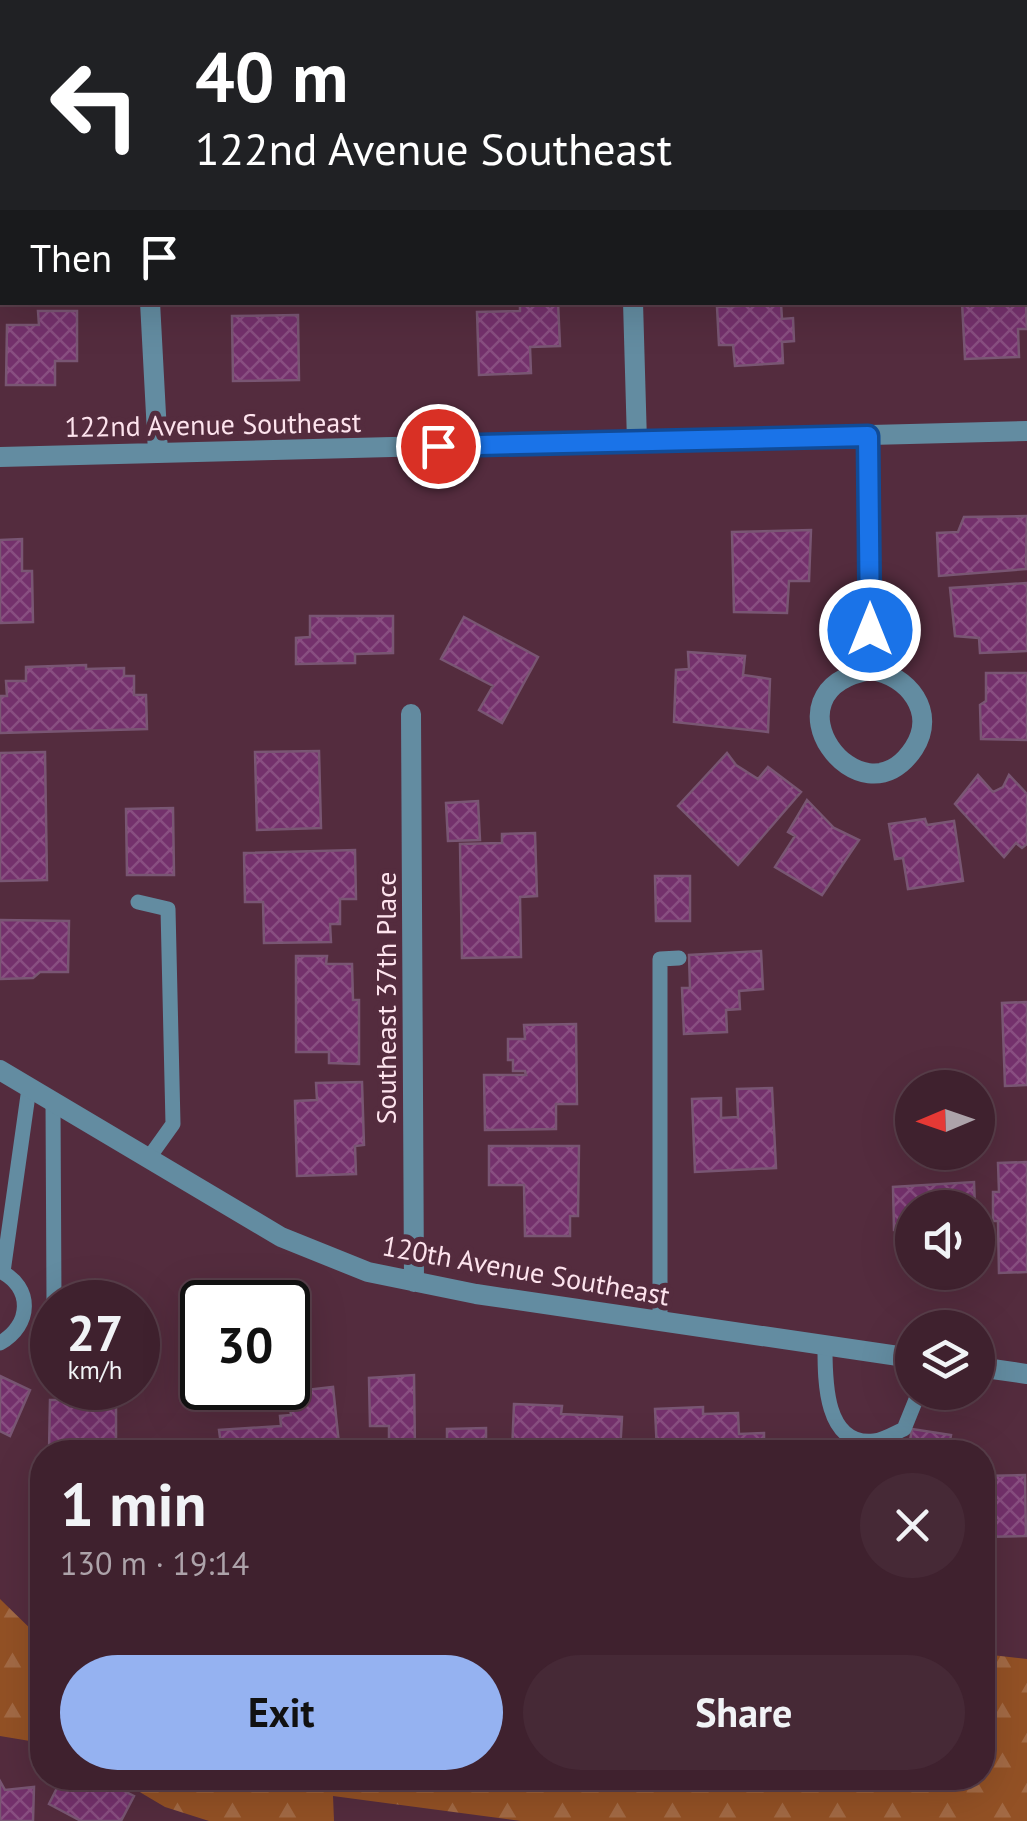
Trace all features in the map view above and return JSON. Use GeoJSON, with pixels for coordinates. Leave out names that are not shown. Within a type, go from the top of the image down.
{"type":"FeatureCollection","features":[{"type":"Feature","properties":{"kind":"street"},"geometry":{"type":"LineString","coordinates":[[150,305],[158,452]]}},
{"type":"Feature","properties":{"kind":"street"},"geometry":{"type":"LineString","coordinates":[[632,305],[637,442]]}},
{"type":"Feature","properties":{"kind":"street","name":"122nd Avenue Southeast"},"geometry":{"type":"LineString","coordinates":[[0,457],[1027,431]]}},
{"type":"Feature","properties":{"kind":"street"},"geometry":{"type":"LineString","coordinates":[[868,436],[871,670]]}},
{"type":"Feature","properties":{"kind":"street"},"geometry":{"type":"LineString","coordinates":[[871,670],[901,680],[912,691],[922,721],[920,737],[901,762],[871,772],[855,770],[830,751],[820,721],[822,705],[841,680],[871,670]]}},
{"type":"Feature","properties":{"kind":"street","name":"Southeast 37th Place"},"geometry":{"type":"LineString","coordinates":[[411,714],[414,1282]]}},
{"type":"Feature","properties":{"kind":"street","name":"120th Avenue Southeast"},"geometry":{"type":"LineString","coordinates":[[0,1070],[281,1237],[368,1272],[895,1356]]}},
{"type":"Feature","properties":{"kind":"street"},"geometry":{"type":"LineString","coordinates":[[995,1369],[1027,1374]]}},
{"type":"Feature","properties":{"kind":"lane"},"geometry":{"type":"LineString","coordinates":[[138,902],[168,909],[172,1124],[148,1159]]}},
{"type":"Feature","properties":{"kind":"lane"},"geometry":{"type":"LineString","coordinates":[[660,1321],[660,959],[679,958]]}},
{"type":"Feature","properties":{"kind":"lane"},"geometry":{"type":"LineString","coordinates":[[0,1343],[12,1336],[24,1315],[21,1289],[1,1271],[29,1088]]}},
{"type":"Feature","properties":{"kind":"lane"},"geometry":{"type":"LineString","coordinates":[[53,1102],[54,1280]]}},
{"type":"Feature","properties":{"kind":"lane"},"geometry":{"type":"LineString","coordinates":[[825,1346],[828,1404],[841,1429],[865,1440]]}},
{"type":"Feature","properties":{"kind":"lane"},"geometry":{"type":"LineString","coordinates":[[876,1440],[904,1429],[912,1410]]}},
{"type":"Feature","properties":{"kind":"green space"},"geometry":{"type":"Polygon","coordinates":[[[0,1599],[30,1628],[30,1741],[0,1736],[0,1599]]]}},
{"type":"Feature","properties":{"kind":"green space"},"geometry":{"type":"Polygon","coordinates":[[[995,1655],[1027,1659],[1027,1821],[521,1821],[333,1796],[334,1821],[209,1821],[165,1807],[136,1790],[995,1790],[995,1655]]]}},
{"type":"Feature","properties":{"kind":"building"},"geometry":{"type":"Polygon","coordinates":[[[520,305],[558,305],[560,346],[530,347],[531,373],[479,375],[477,312],[520,311],[520,305]]]}},
{"type":"Feature","properties":{"kind":"building"},"geometry":{"type":"Polygon","coordinates":[[[781,305],[782,319],[793,318],[794,341],[782,342],[783,363],[735,366],[733,345],[719,345],[717,307],[781,305]]]}},
{"type":"Feature","properties":{"kind":"building"},"geometry":{"type":"Polygon","coordinates":[[[962,305],[1026,305],[1027,329],[1018,329],[1019,357],[965,359],[962,305]]]}},
{"type":"Feature","properties":{"kind":"building"},"geometry":{"type":"Polygon","coordinates":[[[38,311],[77,311],[77,361],[55,361],[55,385],[6,385],[7,325],[39,325],[38,311]]]}},
{"type":"Feature","properties":{"kind":"building"},"geometry":{"type":"Polygon","coordinates":[[[298,315],[299,380],[233,381],[232,316],[298,315]]]}},
{"type":"Feature","properties":{"kind":"building"},"geometry":{"type":"Polygon","coordinates":[[[1027,516],[1026,569],[939,576],[937,533],[958,532],[964,517],[1027,516]]]}},
{"type":"Feature","properties":{"kind":"building"},"geometry":{"type":"Polygon","coordinates":[[[811,530],[809,581],[789,581],[787,613],[734,612],[732,532],[811,530]]]}},
{"type":"Feature","properties":{"kind":"building"},"geometry":{"type":"Polygon","coordinates":[[[22,539],[22,571],[32,571],[33,622],[0,623],[0,540],[22,539]]]}},
{"type":"Feature","properties":{"kind":"building"},"geometry":{"type":"Polygon","coordinates":[[[1027,583],[1027,651],[980,653],[979,638],[955,636],[950,588],[1027,583]]]}},
{"type":"Feature","properties":{"kind":"building"},"geometry":{"type":"Polygon","coordinates":[[[310,616],[393,616],[393,653],[355,654],[355,663],[296,664],[296,638],[310,637],[310,616]]]}},
{"type":"Feature","properties":{"kind":"building"},"geometry":{"type":"Polygon","coordinates":[[[464,617],[538,657],[502,723],[479,710],[493,686],[441,659],[464,617]]]}},
{"type":"Feature","properties":{"kind":"building"},"geometry":{"type":"Polygon","coordinates":[[[688,652],[745,656],[743,675],[770,679],[768,732],[674,722],[676,670],[689,669],[688,652]]]}},
{"type":"Feature","properties":{"kind":"building"},"geometry":{"type":"Polygon","coordinates":[[[86,665],[86,669],[124,668],[124,676],[134,676],[134,695],[146,695],[147,729],[0,733],[0,696],[7,696],[6,681],[26,681],[26,667],[86,665]]]}},
{"type":"Feature","properties":{"kind":"building"},"geometry":{"type":"Polygon","coordinates":[[[986,673],[1027,673],[1027,740],[981,739],[980,705],[986,701],[986,673]]]}},
{"type":"Feature","properties":{"kind":"building"},"geometry":{"type":"Polygon","coordinates":[[[319,751],[321,828],[257,830],[255,752],[319,751]]]}},
{"type":"Feature","properties":{"kind":"building"},"geometry":{"type":"Polygon","coordinates":[[[45,752],[47,880],[0,881],[0,753],[45,752]]]}},
{"type":"Feature","properties":{"kind":"building"},"geometry":{"type":"Polygon","coordinates":[[[727,753],[736,765],[758,779],[768,767],[801,792],[738,865],[678,806],[727,753]]]}},
{"type":"Feature","properties":{"kind":"building"},"geometry":{"type":"Polygon","coordinates":[[[978,775],[993,792],[1003,787],[1009,775],[1027,794],[1027,844],[1022,848],[1016,843],[1004,857],[955,804],[978,775]]]}},
{"type":"Feature","properties":{"kind":"building"},"geometry":{"type":"Polygon","coordinates":[[[807,800],[834,828],[859,840],[822,895],[775,867],[795,836],[788,832],[807,800]]]}},
{"type":"Feature","properties":{"kind":"building"},"geometry":{"type":"Polygon","coordinates":[[[478,801],[480,840],[448,841],[446,803],[478,801]]]}},
{"type":"Feature","properties":{"kind":"building"},"geometry":{"type":"Polygon","coordinates":[[[173,808],[174,875],[127,875],[126,809],[173,808]]]}},
{"type":"Feature","properties":{"kind":"building"},"geometry":{"type":"Polygon","coordinates":[[[925,819],[927,825],[954,821],[963,881],[908,889],[903,858],[895,859],[889,824],[925,819]]]}},
{"type":"Feature","properties":{"kind":"building"},"geometry":{"type":"Polygon","coordinates":[[[535,833],[537,896],[520,897],[521,957],[462,958],[460,844],[502,843],[502,834],[535,833]]]}},
{"type":"Feature","properties":{"kind":"building"},"geometry":{"type":"Polygon","coordinates":[[[355,850],[356,899],[340,899],[340,924],[330,924],[331,942],[264,943],[263,902],[245,902],[244,853],[355,850]]]}},
{"type":"Feature","properties":{"kind":"building"},"geometry":{"type":"Polygon","coordinates":[[[655,876],[690,876],[690,921],[656,921],[655,876]]]}},
{"type":"Feature","properties":{"kind":"building"},"geometry":{"type":"Polygon","coordinates":[[[0,920],[69,921],[68,972],[0,979],[0,920]]]}},
{"type":"Feature","properties":{"kind":"building"},"geometry":{"type":"Polygon","coordinates":[[[761,951],[763,989],[739,991],[740,1009],[726,1010],[727,1032],[684,1034],[682,988],[690,988],[689,955],[761,951]]]}},
{"type":"Feature","properties":{"kind":"building"},"geometry":{"type":"Polygon","coordinates":[[[296,956],[327,956],[326,964],[352,964],[353,1000],[359,1000],[359,1064],[329,1063],[329,1052],[296,1052],[296,956]]]}},
{"type":"Feature","properties":{"kind":"building"},"geometry":{"type":"Polygon","coordinates":[[[1027,1002],[1027,1085],[1005,1086],[1002,1003],[1027,1002]]]}},
{"type":"Feature","properties":{"kind":"building"},"geometry":{"type":"Polygon","coordinates":[[[576,1024],[577,1104],[556,1104],[556,1129],[485,1130],[484,1075],[526,1075],[525,1071],[513,1071],[513,1060],[508,1060],[508,1039],[525,1039],[524,1025],[576,1024]]]}},
{"type":"Feature","properties":{"kind":"building"},"geometry":{"type":"Polygon","coordinates":[[[362,1082],[364,1145],[355,1146],[356,1174],[297,1176],[295,1101],[317,1100],[316,1083],[362,1082]]]}},
{"type":"Feature","properties":{"kind":"building"},"geometry":{"type":"Polygon","coordinates":[[[772,1088],[776,1168],[695,1172],[692,1099],[721,1098],[721,1118],[738,1117],[737,1089],[772,1088]]]}},
{"type":"Feature","properties":{"kind":"building"},"geometry":{"type":"Polygon","coordinates":[[[489,1146],[579,1146],[578,1216],[570,1216],[570,1236],[525,1236],[524,1185],[489,1185],[489,1146]]]}},
{"type":"Feature","properties":{"kind":"building"},"geometry":{"type":"Polygon","coordinates":[[[1027,1162],[1027,1272],[999,1273],[995,1221],[998,1163],[1027,1162]]]}},
{"type":"Feature","properties":{"kind":"building"},"geometry":{"type":"Polygon","coordinates":[[[974,1182],[974,1190],[895,1190],[894,1230],[893,1187],[974,1182]]]}},
{"type":"Feature","properties":{"kind":"building"},"geometry":{"type":"Polygon","coordinates":[[[414,1375],[415,1440],[389,1440],[389,1426],[370,1426],[369,1378],[414,1375]]]}},
{"type":"Feature","properties":{"kind":"building"},"geometry":{"type":"Polygon","coordinates":[[[0,1376],[30,1390],[10,1436],[0,1431],[0,1376]]]}},
{"type":"Feature","properties":{"kind":"building"},"geometry":{"type":"Polygon","coordinates":[[[333,1387],[339,1440],[220,1440],[219,1430],[281,1426],[280,1416],[291,1415],[290,1410],[310,1410],[310,1390],[333,1387]]]}},
{"type":"Feature","properties":{"kind":"building"},"geometry":{"type":"Polygon","coordinates":[[[514,1404],[562,1406],[561,1414],[622,1417],[621,1440],[512,1440],[514,1404]]]}},
{"type":"Feature","properties":{"kind":"building"},"geometry":{"type":"Polygon","coordinates":[[[703,1407],[703,1414],[738,1413],[739,1434],[764,1433],[764,1440],[656,1440],[655,1409],[703,1407]]]}},
{"type":"Feature","properties":{"kind":"building"},"geometry":{"type":"Polygon","coordinates":[[[50,1410],[116,1410],[116,1440],[49,1440],[50,1410]]]}},
{"type":"Feature","properties":{"kind":"building"},"geometry":{"type":"Polygon","coordinates":[[[486,1428],[486,1440],[447,1440],[447,1429],[486,1428]]]}},
{"type":"Feature","properties":{"kind":"building"},"geometry":{"type":"Polygon","coordinates":[[[912,1429],[951,1435],[950,1440],[910,1440],[912,1429]]]}},
{"type":"Feature","properties":{"kind":"building"},"geometry":{"type":"Polygon","coordinates":[[[1025,1475],[1026,1536],[995,1537],[995,1476],[1025,1475]]]}},
{"type":"Feature","properties":{"kind":"building"},"geometry":{"type":"Polygon","coordinates":[[[0,1781],[5,1790],[34,1790],[33,1821],[0,1821],[0,1781]]]}},
{"type":"Feature","properties":{"kind":"building"},"geometry":{"type":"Polygon","coordinates":[[[56,1790],[122,1790],[134,1796],[121,1821],[81,1821],[49,1804],[56,1790]]]}},
{"type":"Feature","properties":{"kind":"route"},"geometry":{"type":"LineString","coordinates":[[438,446],[868,436],[870,630]]}}]}
